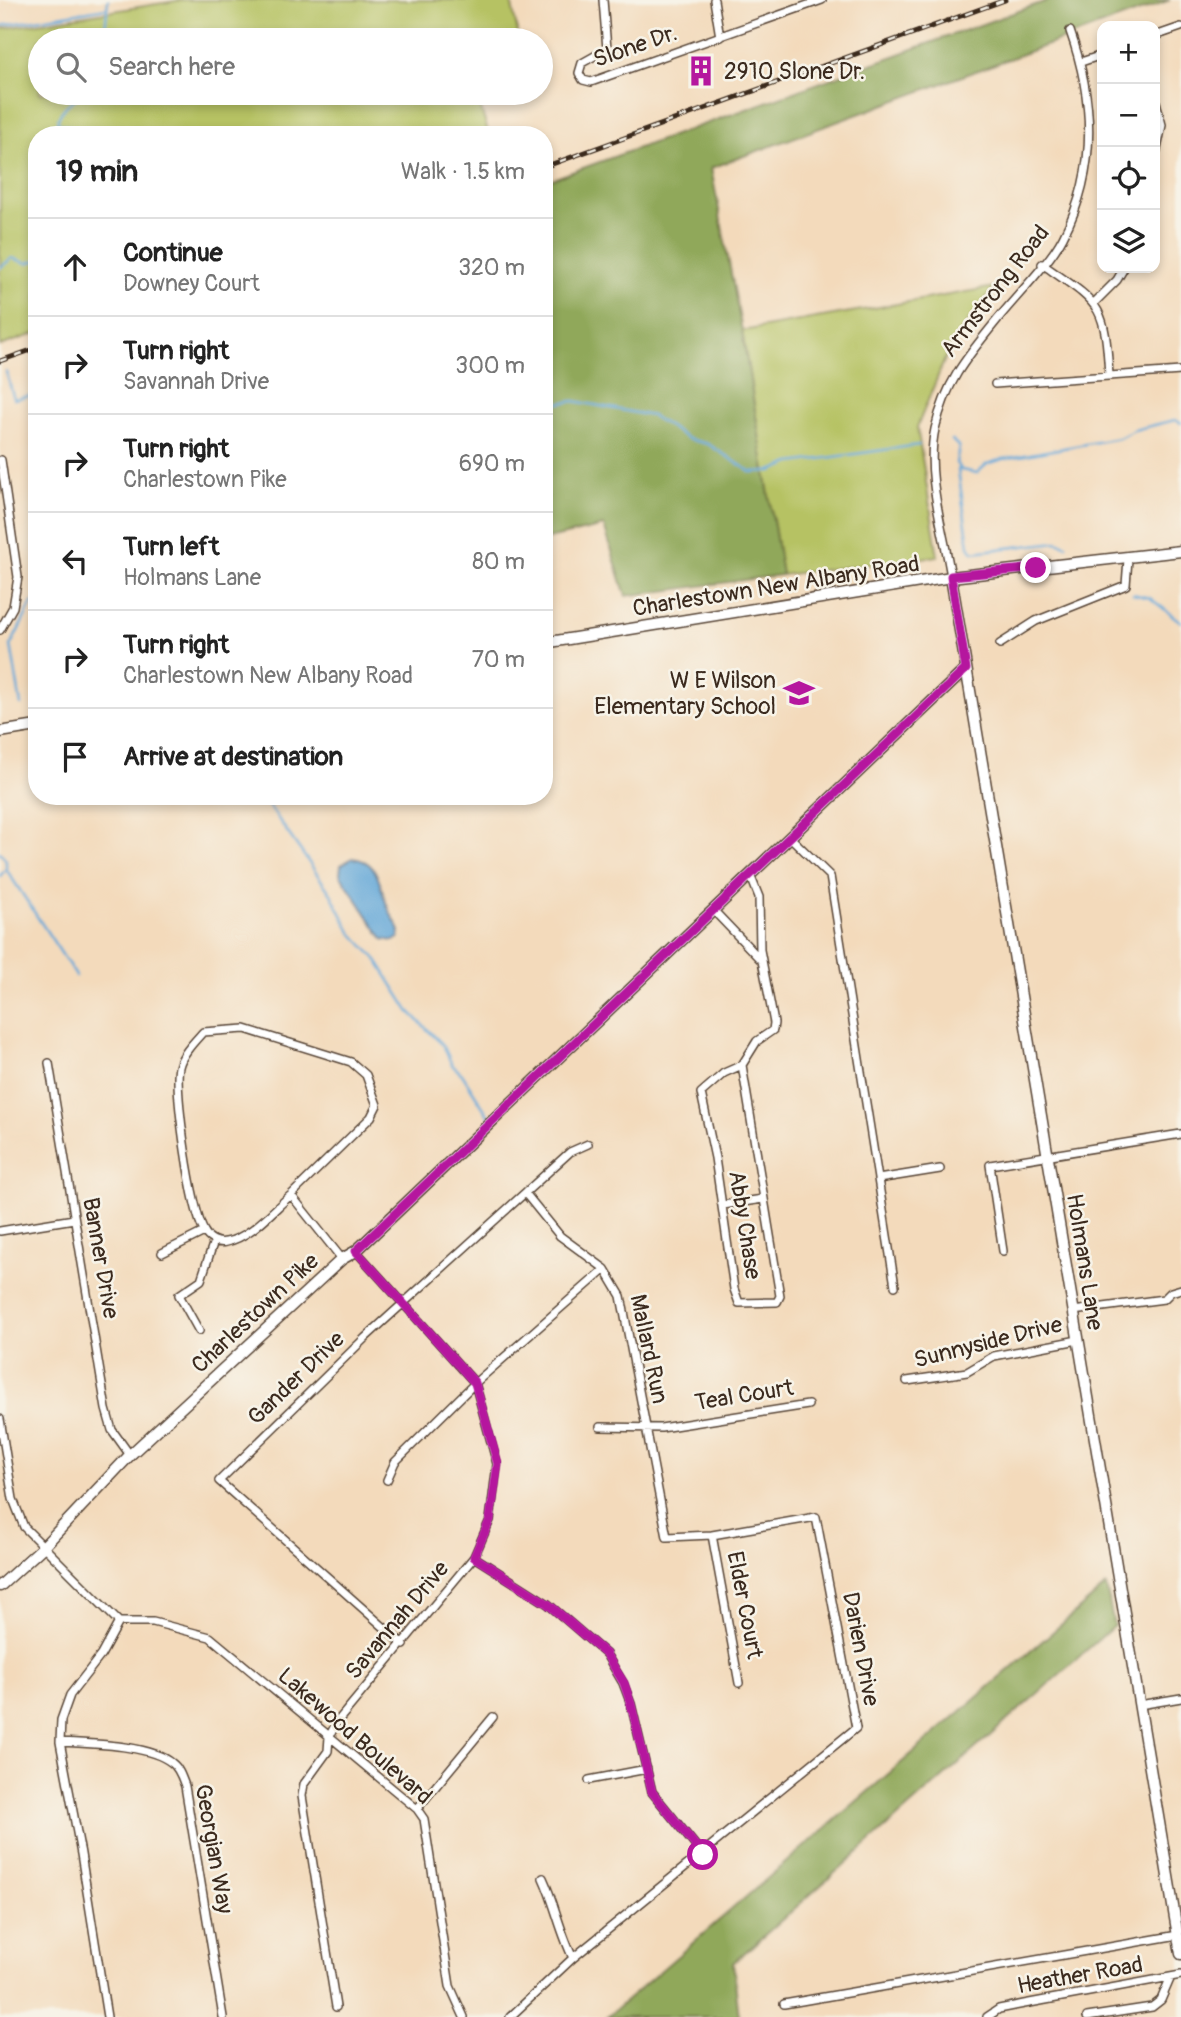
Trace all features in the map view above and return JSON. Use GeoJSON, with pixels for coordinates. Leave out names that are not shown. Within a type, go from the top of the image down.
{"type":"FeatureCollection","features":[{"type":"Feature","properties":{"kind":"main road","name":"Charlestown New Albany Road"},"geometry":{"type":"LineString","coordinates":[[553,642],[951,576],[1128,559],[1181,551]]}},
{"type":"Feature","properties":{"kind":"main road","name":"Holmans Lane"},"geometry":{"type":"LineString","coordinates":[[951,576],[1181,1954]]}},
{"type":"Feature","properties":{"kind":"main road","name":"Charlestown Pike"},"geometry":{"type":"LineString","coordinates":[[0,1586],[43,1547],[130,1455],[342,1259],[356,1251],[715,912],[966,669]]}},
{"type":"Feature","properties":{"kind":"main road"},"geometry":{"type":"LineString","coordinates":[[0,732],[28,727]]}},
{"type":"Feature","properties":{"kind":"street","name":"Slone Dr."},"geometry":{"type":"LineString","coordinates":[[603,0],[607,49],[582,64],[579,73],[583,80],[591,82],[822,0]]}},
{"type":"Feature","properties":{"kind":"street"},"geometry":{"type":"LineString","coordinates":[[714,0],[720,37]]}},
{"type":"Feature","properties":{"kind":"street"},"geometry":{"type":"LineString","coordinates":[[1160,34],[1181,27]]}},
{"type":"Feature","properties":{"kind":"street","name":"Armstrong Road"},"geometry":{"type":"LineString","coordinates":[[951,576],[933,465],[935,430],[956,370],[1063,238],[1079,196],[1089,147],[1088,97],[1081,62],[1070,31]]}},
{"type":"Feature","properties":{"kind":"street"},"geometry":{"type":"LineString","coordinates":[[1081,62],[1097,57]]}},
{"type":"Feature","properties":{"kind":"street"},"geometry":{"type":"LineString","coordinates":[[1160,117],[1160,135]]}},
{"type":"Feature","properties":{"kind":"street"},"geometry":{"type":"LineString","coordinates":[[1042,264],[1094,303],[1107,328],[1110,376]]}},
{"type":"Feature","properties":{"kind":"street"},"geometry":{"type":"LineString","coordinates":[[1094,303],[1121,273]]}},
{"type":"Feature","properties":{"kind":"street"},"geometry":{"type":"LineString","coordinates":[[995,384],[1181,371]]}},
{"type":"Feature","properties":{"kind":"street"},"geometry":{"type":"LineString","coordinates":[[0,630],[13,607],[18,577],[1,460]]}},
{"type":"Feature","properties":{"kind":"street"},"geometry":{"type":"LineString","coordinates":[[1000,644],[1036,621],[1126,585],[1128,559]]}},
{"type":"Feature","properties":{"kind":"street"},"geometry":{"type":"LineString","coordinates":[[791,838],[830,876],[895,1286]]}},
{"type":"Feature","properties":{"kind":"street","name":"Abby Chase"},"geometry":{"type":"LineString","coordinates":[[742,1065],[779,1287],[780,1296],[777,1302],[739,1303],[701,1093],[715,1080],[742,1065],[757,1041],[773,1030],[762,961],[759,897],[751,877]]}},
{"type":"Feature","properties":{"kind":"street"},"geometry":{"type":"LineString","coordinates":[[715,912],[762,961]]}},
{"type":"Feature","properties":{"kind":"street"},"geometry":{"type":"LineString","coordinates":[[245,1029],[351,1062],[366,1075],[377,1105],[371,1117],[291,1195],[249,1230],[226,1242],[214,1241],[204,1232],[199,1220],[186,1152],[177,1082],[180,1063],[203,1032],[245,1029]]}},
{"type":"Feature","properties":{"kind":"street","name":"Banner Drive"},"geometry":{"type":"LineString","coordinates":[[49,1063],[106,1409],[112,1430],[130,1455]]}},
{"type":"Feature","properties":{"kind":"street"},"geometry":{"type":"LineString","coordinates":[[1003,1251],[990,1165],[1181,1133]]}},
{"type":"Feature","properties":{"kind":"street","name":"Gander Drive"},"geometry":{"type":"LineString","coordinates":[[404,1645],[219,1481],[525,1193],[570,1152],[588,1144]]}},
{"type":"Feature","properties":{"kind":"street"},"geometry":{"type":"LineString","coordinates":[[878,1179],[940,1169]]}},
{"type":"Feature","properties":{"kind":"street","name":"Mallard Run"},"geometry":{"type":"LineString","coordinates":[[525,1193],[560,1236],[605,1269],[623,1305],[645,1425]]}},
{"type":"Feature","properties":{"kind":"street"},"geometry":{"type":"LineString","coordinates":[[291,1195],[342,1259]]}},
{"type":"Feature","properties":{"kind":"street"},"geometry":{"type":"LineString","coordinates":[[723,1205],[763,1199]]}},
{"type":"Feature","properties":{"kind":"street"},"geometry":{"type":"LineString","coordinates":[[0,1231],[74,1219]]}},
{"type":"Feature","properties":{"kind":"street"},"geometry":{"type":"LineString","coordinates":[[162,1253],[204,1232]]}},
{"type":"Feature","properties":{"kind":"street"},"geometry":{"type":"LineString","coordinates":[[199,1331],[179,1295],[201,1280],[214,1241]]}},
{"type":"Feature","properties":{"kind":"street","name":"Savannah Drive"},"geometry":{"type":"LineString","coordinates":[[336,2007],[302,1796],[304,1784],[328,1751],[329,1737],[337,1722],[404,1645],[474,1557],[490,1520],[498,1464],[475,1383],[356,1251]]}},
{"type":"Feature","properties":{"kind":"street"},"geometry":{"type":"LineString","coordinates":[[387,1480],[396,1462],[475,1383],[605,1269]]}},
{"type":"Feature","properties":{"kind":"street"},"geometry":{"type":"LineString","coordinates":[[1073,1311],[1164,1299],[1171,1292],[1181,1289]]}},
{"type":"Feature","properties":{"kind":"street","name":"Sunnyside Drive"},"geometry":{"type":"LineString","coordinates":[[908,1381],[967,1371],[994,1356],[1078,1340]]}},
{"type":"Feature","properties":{"kind":"street","name":"Teal Court"},"geometry":{"type":"LineString","coordinates":[[600,1427],[661,1427],[808,1405]]}},
{"type":"Feature","properties":{"kind":"street"},"geometry":{"type":"LineString","coordinates":[[0,1419],[17,1514],[24,1527],[119,1622],[101,1655],[70,1695],[61,1720],[60,1742],[107,2017]]}},
{"type":"Feature","properties":{"kind":"street","name":"Darien Drive"},"geometry":{"type":"LineString","coordinates":[[510,2017],[573,1958],[856,1728],[816,1517],[712,1535],[667,1536],[645,1425]]}},
{"type":"Feature","properties":{"kind":"street","name":"Elder Court"},"geometry":{"type":"LineString","coordinates":[[712,1535],[739,1683]]}},
{"type":"Feature","properties":{"kind":"street"},"geometry":{"type":"LineString","coordinates":[[474,1557],[548,1604],[606,1654],[624,1683],[652,1792],[703,1855]]}},
{"type":"Feature","properties":{"kind":"street","name":"Lakewood Boulevard"},"geometry":{"type":"LineString","coordinates":[[119,1622],[153,1622],[209,1637],[418,1809],[424,1819],[450,1986],[464,2017]]}},
{"type":"Feature","properties":{"kind":"street"},"geometry":{"type":"LineString","coordinates":[[1139,1705],[1181,1698]]}},
{"type":"Feature","properties":{"kind":"street"},"geometry":{"type":"LineString","coordinates":[[418,1809],[493,1717]]}},
{"type":"Feature","properties":{"kind":"street","name":"Georgian Way"},"geometry":{"type":"LineString","coordinates":[[60,1742],[105,1745],[150,1754],[172,1763],[180,1773],[185,1786],[223,2017]]}},
{"type":"Feature","properties":{"kind":"street"},"geometry":{"type":"LineString","coordinates":[[589,1780],[647,1769]]}},
{"type":"Feature","properties":{"kind":"street"},"geometry":{"type":"LineString","coordinates":[[542,1878],[556,1906],[563,1939],[573,1958]]}},
{"type":"Feature","properties":{"kind":"street"},"geometry":{"type":"LineString","coordinates":[[784,2004],[1178,1935]]}},
{"type":"Feature","properties":{"kind":"street","name":"Heather Road"},"geometry":{"type":"LineString","coordinates":[[987,2017],[999,2009],[1181,1975]]}},
{"type":"Feature","properties":{"kind":"street"},"geometry":{"type":"LineString","coordinates":[[1087,2017],[1152,2007],[1161,2000],[1170,1979]]}},
{"type":"Feature","properties":{"kind":"green space"},"geometry":{"type":"Polygon","coordinates":[[[182,0],[511,0],[517,28],[28,28],[28,105],[480,105],[486,126],[28,126],[28,336],[0,346],[0,29],[182,0]]]}},
{"type":"Feature","properties":{"kind":"green space"},"geometry":{"type":"Polygon","coordinates":[[[1049,0],[1170,0],[1113,21],[1097,21],[1097,27],[711,168],[742,331],[782,575],[626,596],[604,526],[553,538],[553,179],[1049,0]]]}},
{"type":"Feature","properties":{"kind":"green space"},"geometry":{"type":"Polygon","coordinates":[[[995,287],[951,344],[917,427],[938,556],[782,575],[742,331],[995,287]]]}},
{"type":"Feature","properties":{"kind":"green space"},"geometry":{"type":"Polygon","coordinates":[[[1106,1586],[1114,1626],[733,1963],[739,2017],[607,2017],[1106,1586]]]}},
{"type":"Feature","properties":{"kind":"water"},"geometry":{"type":"Polygon","coordinates":[[[352,858],[368,864],[377,874],[388,908],[400,931],[399,938],[394,941],[383,939],[340,874],[341,865],[352,858]]]}},
{"type":"Feature","properties":{"kind":"waterway"},"geometry":{"type":"LineString","coordinates":[[105,28],[108,0]]}},
{"type":"Feature","properties":{"kind":"waterway"},"geometry":{"type":"LineString","coordinates":[[0,26],[106,8]]}},
{"type":"Feature","properties":{"kind":"waterway"},"geometry":{"type":"LineString","coordinates":[[67,126],[57,123],[69,105]]}},
{"type":"Feature","properties":{"kind":"waterway"},"geometry":{"type":"LineString","coordinates":[[0,268],[12,258],[28,263]]}},
{"type":"Feature","properties":{"kind":"waterway"},"geometry":{"type":"LineString","coordinates":[[6,372],[14,399],[28,396]]}},
{"type":"Feature","properties":{"kind":"waterway"},"geometry":{"type":"LineString","coordinates":[[553,404],[574,401],[652,416],[688,439],[708,444],[751,472],[771,471],[791,463],[919,445]]}},
{"type":"Feature","properties":{"kind":"waterway"},"geometry":{"type":"LineString","coordinates":[[952,440],[959,447],[956,463],[961,470],[977,473],[987,464],[1003,459],[1119,438],[1134,430],[1175,420],[1181,423]]}},
{"type":"Feature","properties":{"kind":"waterway"},"geometry":{"type":"LineString","coordinates":[[958,470],[969,546],[973,552],[1057,542],[1066,545]]}},
{"type":"Feature","properties":{"kind":"waterway"},"geometry":{"type":"LineString","coordinates":[[1133,594],[1150,598],[1181,622]]}},
{"type":"Feature","properties":{"kind":"waterway"},"geometry":{"type":"LineString","coordinates":[[21,705],[11,645],[28,611]]}},
{"type":"Feature","properties":{"kind":"waterway"},"geometry":{"type":"LineString","coordinates":[[268,805],[331,894],[351,932],[377,960],[409,1011],[443,1045],[452,1065],[462,1074],[490,1118]]}},
{"type":"Feature","properties":{"kind":"waterway"},"geometry":{"type":"LineString","coordinates":[[0,852],[6,860],[6,869],[76,976]]}},
{"type":"Feature","properties":{"kind":"waterway"},"geometry":{"type":"LineString","coordinates":[[0,876],[6,869]]}},
{"type":"Feature","properties":{"kind":"railway"},"geometry":{"type":"LineString","coordinates":[[553,164],[1005,0]]}},
{"type":"Feature","properties":{"kind":"railway"},"geometry":{"type":"LineString","coordinates":[[0,361],[28,351]]}},
{"type":"Feature","properties":{"kind":"place","name":"2910 Slone Dr."},"geometry":{"type":"Point","coordinates":[701,71]}},
{"type":"Feature","properties":{"kind":"place","name":"W E Wilson Elementary School"},"geometry":{"type":"Point","coordinates":[799,693]}},
{"type":"Feature","properties":{"kind":"route"},"geometry":{"type":"LineString","coordinates":[[703,1855],[662,1808],[652,1792],[631,1704],[624,1683],[606,1654],[548,1604],[474,1557],[490,1520],[498,1464],[475,1383],[356,1251],[966,669],[951,576],[1036,568]]}}]}
